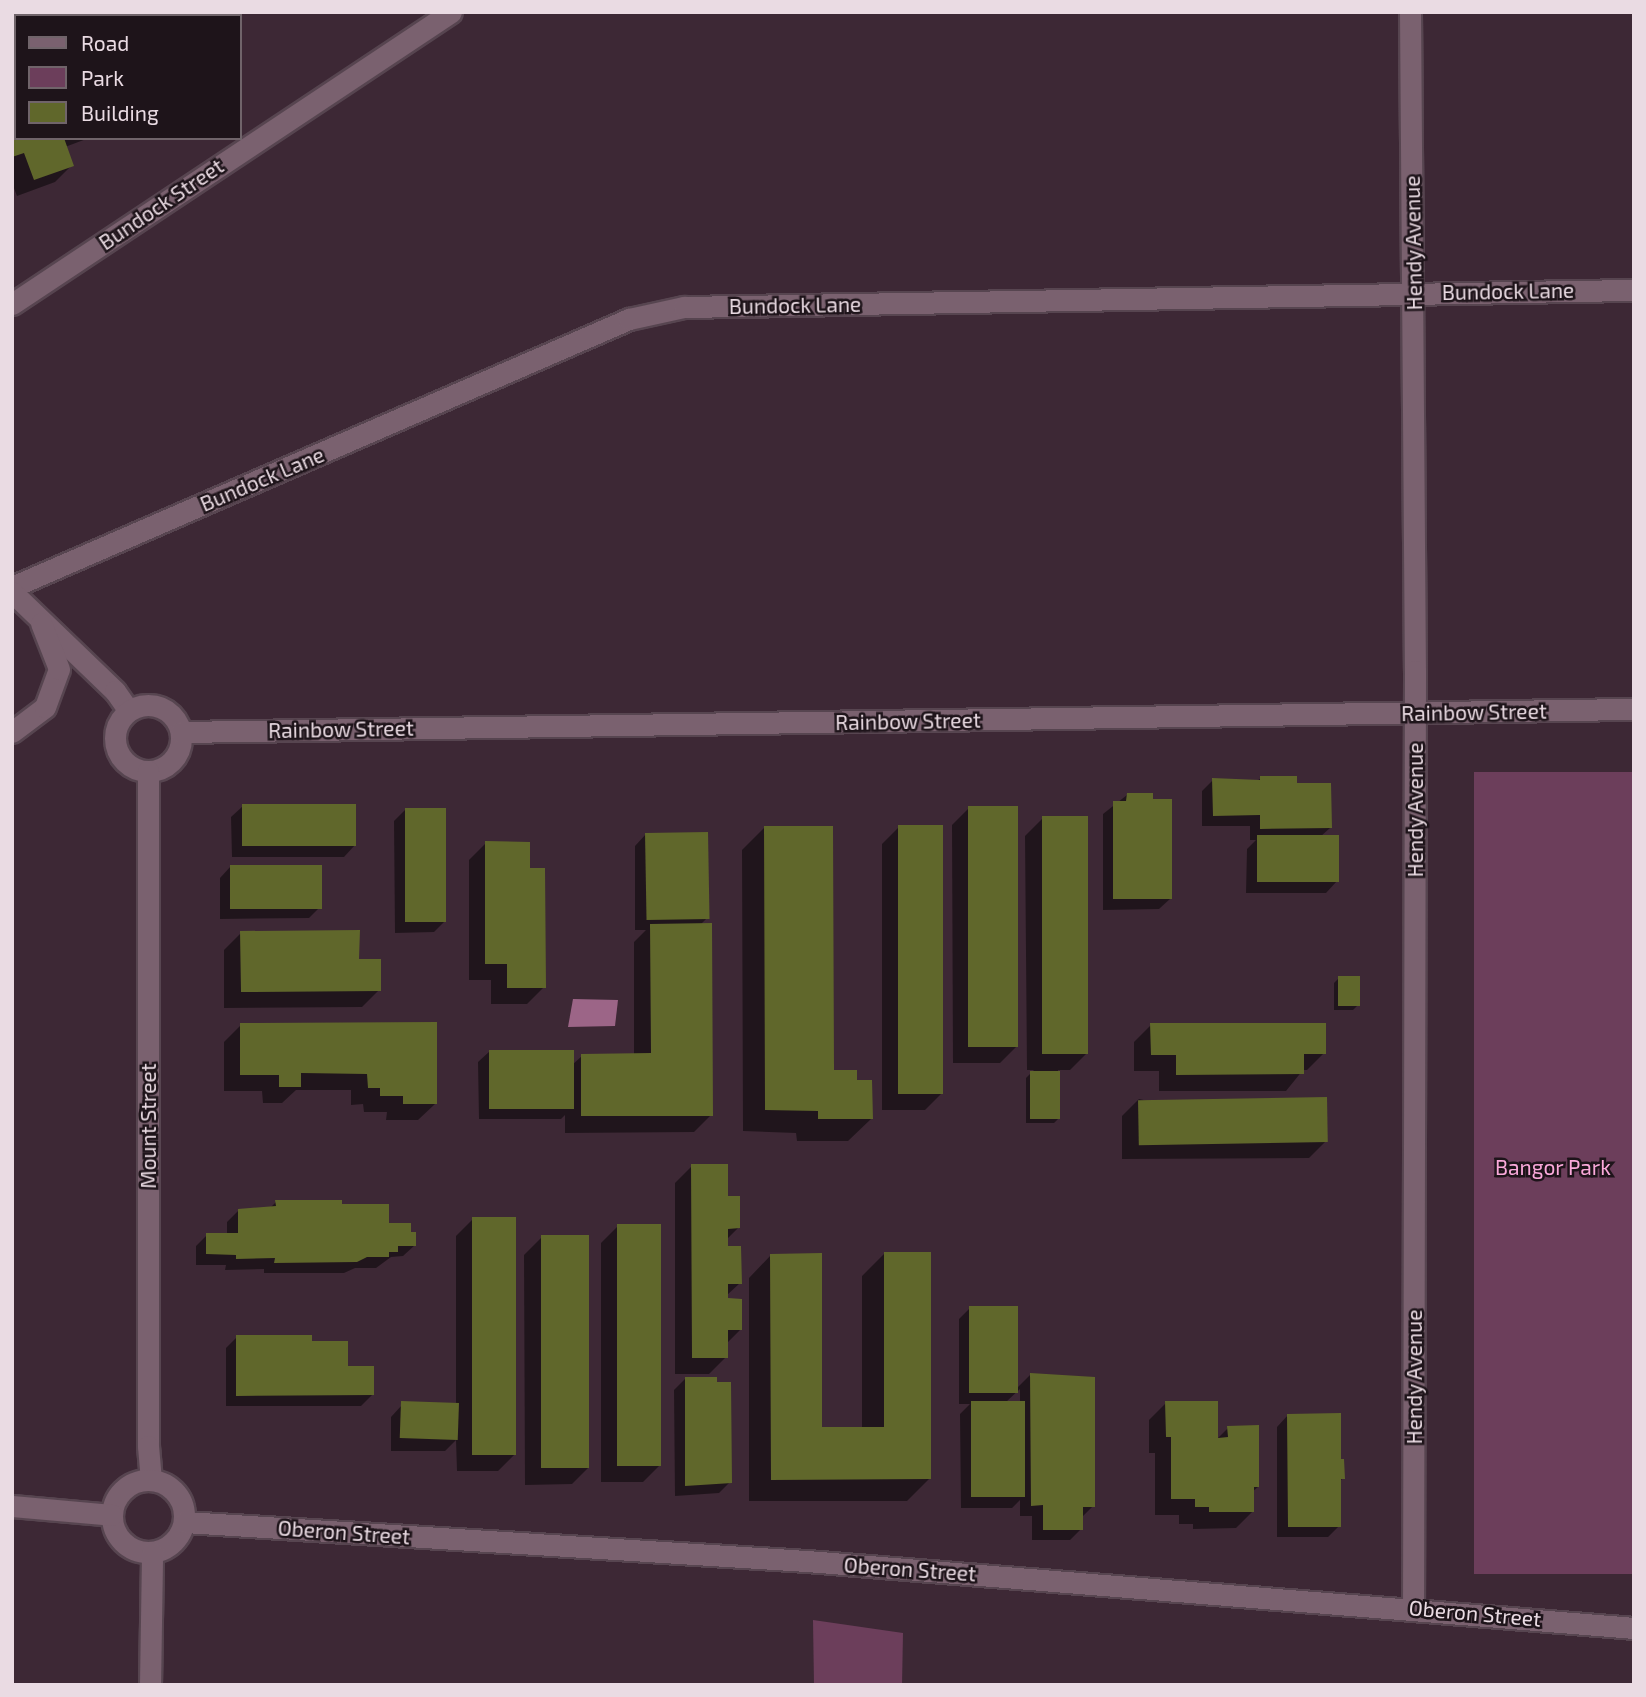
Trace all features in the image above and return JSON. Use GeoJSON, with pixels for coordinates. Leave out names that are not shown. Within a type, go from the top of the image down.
{"type":"FeatureCollection","features":[{"type":"Feature","properties":{"kind":"street","name":"Bundock Street"},"geometry":{"type":"LineString","coordinates":[[12,304],[242,143],[451,12]]}},
{"type":"Feature","properties":{"kind":"street","name":"Hendy Avenue"},"geometry":{"type":"LineString","coordinates":[[1410,12],[1415,713],[1413,1608]]}},
{"type":"Feature","properties":{"kind":"street","name":"Bundock Lane"},"geometry":{"type":"LineString","coordinates":[[12,589],[629,319],[684,307],[1634,290]]}},
{"type":"Feature","properties":{"kind":"street"},"geometry":{"type":"LineString","coordinates":[[12,589],[115,691],[129,710]]}},
{"type":"Feature","properties":{"kind":"street"},"geometry":{"type":"LineString","coordinates":[[12,732],[45,707],[59,669],[37,613]]}},
{"type":"Feature","properties":{"kind":"street"},"geometry":{"type":"LineString","coordinates":[[150,704],[161,707],[177,721],[181,741],[174,759],[158,770],[148,771],[128,764],[116,748],[116,727],[129,710],[150,704]]}},
{"type":"Feature","properties":{"kind":"street","name":"Rainbow Street"},"geometry":{"type":"LineString","coordinates":[[181,732],[1634,709]]}},
{"type":"Feature","properties":{"kind":"street","name":"Mount Street"},"geometry":{"type":"LineString","coordinates":[[148,771],[148,1446],[151,1480]]}},
{"type":"Feature","properties":{"kind":"street"},"geometry":{"type":"LineString","coordinates":[[151,1480],[173,1490],[180,1499],[185,1522],[174,1542],[152,1553],[128,1547],[114,1527],[112,1515],[120,1494],[139,1481],[151,1480]]}},
{"type":"Feature","properties":{"kind":"street"},"geometry":{"type":"LineString","coordinates":[[12,1506],[112,1515]]}},
{"type":"Feature","properties":{"kind":"street","name":"Oberon Street"},"geometry":{"type":"LineString","coordinates":[[185,1522],[807,1561],[1634,1628]]}},
{"type":"Feature","properties":{"kind":"street"},"geometry":{"type":"LineString","coordinates":[[150,1685],[152,1553]]}},
{"type":"Feature","properties":{"kind":"green space","name":"Bangor Park"},"geometry":{"type":"Polygon","coordinates":[[[1474,772],[1634,772],[1634,1574],[1474,1574],[1474,772]]]}},
{"type":"Feature","properties":{"kind":"green space"},"geometry":{"type":"Polygon","coordinates":[[[813,1620],[903,1633],[902,1685],[814,1685],[813,1620]]]}},
{"type":"Feature","properties":{"kind":"shaded area"},"geometry":{"type":"Polygon","coordinates":[[[573,999],[618,1000],[615,1026],[568,1027],[573,999]]]}},
{"type":"Feature","properties":{"kind":"building"},"geometry":{"type":"Polygon","coordinates":[[[12,110],[14,140],[65,140],[74,166],[34,180],[24,153],[12,157],[12,110]]]}},
{"type":"Feature","properties":{"kind":"building"},"geometry":{"type":"Polygon","coordinates":[[[1260,776],[1297,776],[1297,783],[1331,783],[1332,828],[1260,829],[1260,815],[1213,816],[1212,778],[1260,780],[1260,776]]]}},
{"type":"Feature","properties":{"kind":"building"},"geometry":{"type":"Polygon","coordinates":[[[1127,793],[1153,793],[1153,799],[1172,799],[1172,899],[1113,899],[1113,801],[1126,801],[1127,793]]]}},
{"type":"Feature","properties":{"kind":"building"},"geometry":{"type":"Polygon","coordinates":[[[242,804],[356,804],[356,846],[242,846],[242,804]]]}},
{"type":"Feature","properties":{"kind":"building"},"geometry":{"type":"Polygon","coordinates":[[[968,806],[1018,806],[1018,1047],[968,1047],[968,806]]]}},
{"type":"Feature","properties":{"kind":"building"},"geometry":{"type":"Polygon","coordinates":[[[405,808],[446,808],[446,922],[405,922],[405,808]]]}},
{"type":"Feature","properties":{"kind":"building"},"geometry":{"type":"Polygon","coordinates":[[[1042,816],[1088,816],[1088,1054],[1042,1054],[1042,816]]]}},
{"type":"Feature","properties":{"kind":"building"},"geometry":{"type":"Polygon","coordinates":[[[898,825],[943,825],[943,1094],[898,1094],[898,825]]]}},
{"type":"Feature","properties":{"kind":"building"},"geometry":{"type":"Polygon","coordinates":[[[764,826],[833,826],[834,1070],[857,1070],[857,1080],[872,1080],[873,1119],[818,1119],[818,1111],[765,1110],[764,826]]]}},
{"type":"Feature","properties":{"kind":"building"},"geometry":{"type":"Polygon","coordinates":[[[708,832],[710,919],[647,920],[645,833],[708,832]]]}},
{"type":"Feature","properties":{"kind":"building"},"geometry":{"type":"Polygon","coordinates":[[[1257,835],[1339,835],[1339,882],[1257,882],[1257,835]]]}},
{"type":"Feature","properties":{"kind":"building"},"geometry":{"type":"Polygon","coordinates":[[[485,841],[530,842],[530,868],[545,868],[546,988],[507,988],[507,964],[485,964],[485,841]]]}},
{"type":"Feature","properties":{"kind":"building"},"geometry":{"type":"Polygon","coordinates":[[[230,865],[322,865],[322,909],[230,909],[230,865]]]}},
{"type":"Feature","properties":{"kind":"building"},"geometry":{"type":"Polygon","coordinates":[[[712,923],[713,1116],[581,1116],[581,1054],[651,1053],[650,924],[712,923]]]}},
{"type":"Feature","properties":{"kind":"building"},"geometry":{"type":"Polygon","coordinates":[[[360,930],[359,959],[381,959],[381,991],[241,992],[240,931],[360,930]]]}},
{"type":"Feature","properties":{"kind":"building"},"geometry":{"type":"Polygon","coordinates":[[[1338,976],[1360,976],[1360,1006],[1338,1006],[1338,976]]]}},
{"type":"Feature","properties":{"kind":"building"},"geometry":{"type":"Polygon","coordinates":[[[437,1022],[437,1104],[403,1104],[403,1096],[380,1096],[380,1088],[368,1088],[367,1074],[301,1073],[301,1087],[279,1087],[279,1075],[240,1075],[240,1023],[437,1022]]]}},
{"type":"Feature","properties":{"kind":"building"},"geometry":{"type":"Polygon","coordinates":[[[1150,1023],[1326,1023],[1326,1054],[1304,1054],[1304,1074],[1176,1075],[1176,1055],[1151,1055],[1150,1023]]]}},
{"type":"Feature","properties":{"kind":"building"},"geometry":{"type":"Polygon","coordinates":[[[489,1050],[574,1050],[574,1109],[489,1109],[489,1050]]]}},
{"type":"Feature","properties":{"kind":"building"},"geometry":{"type":"Polygon","coordinates":[[[1030,1071],[1060,1071],[1060,1119],[1030,1119],[1030,1071]]]}},
{"type":"Feature","properties":{"kind":"building"},"geometry":{"type":"Polygon","coordinates":[[[1327,1097],[1328,1142],[1139,1145],[1138,1100],[1327,1097]]]}},
{"type":"Feature","properties":{"kind":"building"},"geometry":{"type":"Polygon","coordinates":[[[691,1164],[728,1164],[728,1196],[740,1196],[740,1228],[728,1229],[728,1246],[741,1246],[742,1284],[728,1284],[728,1298],[742,1299],[742,1330],[728,1330],[728,1358],[692,1358],[691,1164]]]}},
{"type":"Feature","properties":{"kind":"building"},"geometry":{"type":"Polygon","coordinates":[[[275,1200],[342,1200],[342,1204],[389,1204],[389,1223],[411,1223],[411,1232],[416,1232],[416,1246],[398,1246],[398,1252],[389,1252],[389,1257],[367,1257],[357,1262],[274,1263],[275,1258],[236,1259],[236,1255],[206,1254],[206,1233],[238,1233],[238,1209],[276,1206],[275,1200]]]}},
{"type":"Feature","properties":{"kind":"building"},"geometry":{"type":"Polygon","coordinates":[[[472,1217],[516,1217],[516,1455],[472,1455],[472,1217]]]}},
{"type":"Feature","properties":{"kind":"building"},"geometry":{"type":"Polygon","coordinates":[[[617,1224],[661,1224],[661,1466],[617,1466],[617,1224]]]}},
{"type":"Feature","properties":{"kind":"building"},"geometry":{"type":"Polygon","coordinates":[[[541,1235],[589,1235],[589,1468],[541,1468],[541,1235]]]}},
{"type":"Feature","properties":{"kind":"building"},"geometry":{"type":"Polygon","coordinates":[[[884,1252],[931,1252],[931,1479],[771,1480],[770,1254],[822,1253],[822,1427],[884,1427],[884,1252]]]}},
{"type":"Feature","properties":{"kind":"building"},"geometry":{"type":"Polygon","coordinates":[[[969,1306],[1018,1306],[1018,1393],[969,1393],[969,1306]]]}},
{"type":"Feature","properties":{"kind":"building"},"geometry":{"type":"Polygon","coordinates":[[[236,1335],[312,1335],[312,1341],[348,1341],[348,1366],[374,1366],[374,1395],[236,1396],[236,1335]]]}},
{"type":"Feature","properties":{"kind":"building"},"geometry":{"type":"Polygon","coordinates":[[[1030,1373],[1095,1377],[1095,1507],[1083,1507],[1083,1530],[1043,1530],[1043,1505],[1031,1506],[1030,1373]]]}},
{"type":"Feature","properties":{"kind":"building"},"geometry":{"type":"Polygon","coordinates":[[[685,1377],[717,1377],[717,1382],[731,1382],[732,1483],[685,1486],[685,1377]]]}},
{"type":"Feature","properties":{"kind":"building"},"geometry":{"type":"Polygon","coordinates":[[[401,1401],[459,1403],[458,1440],[400,1438],[401,1401]]]}},
{"type":"Feature","properties":{"kind":"building"},"geometry":{"type":"Polygon","coordinates":[[[971,1401],[1025,1401],[1025,1497],[971,1497],[971,1401]]]}},
{"type":"Feature","properties":{"kind":"building"},"geometry":{"type":"Polygon","coordinates":[[[1165,1401],[1218,1401],[1218,1438],[1228,1437],[1227,1426],[1259,1425],[1259,1487],[1254,1487],[1254,1512],[1209,1512],[1209,1507],[1195,1507],[1195,1499],[1171,1499],[1171,1437],[1166,1437],[1165,1401]]]}},
{"type":"Feature","properties":{"kind":"building"},"geometry":{"type":"Polygon","coordinates":[[[1341,1413],[1341,1459],[1344,1459],[1345,1479],[1341,1479],[1341,1527],[1288,1527],[1287,1414],[1341,1413]]]}}]}
